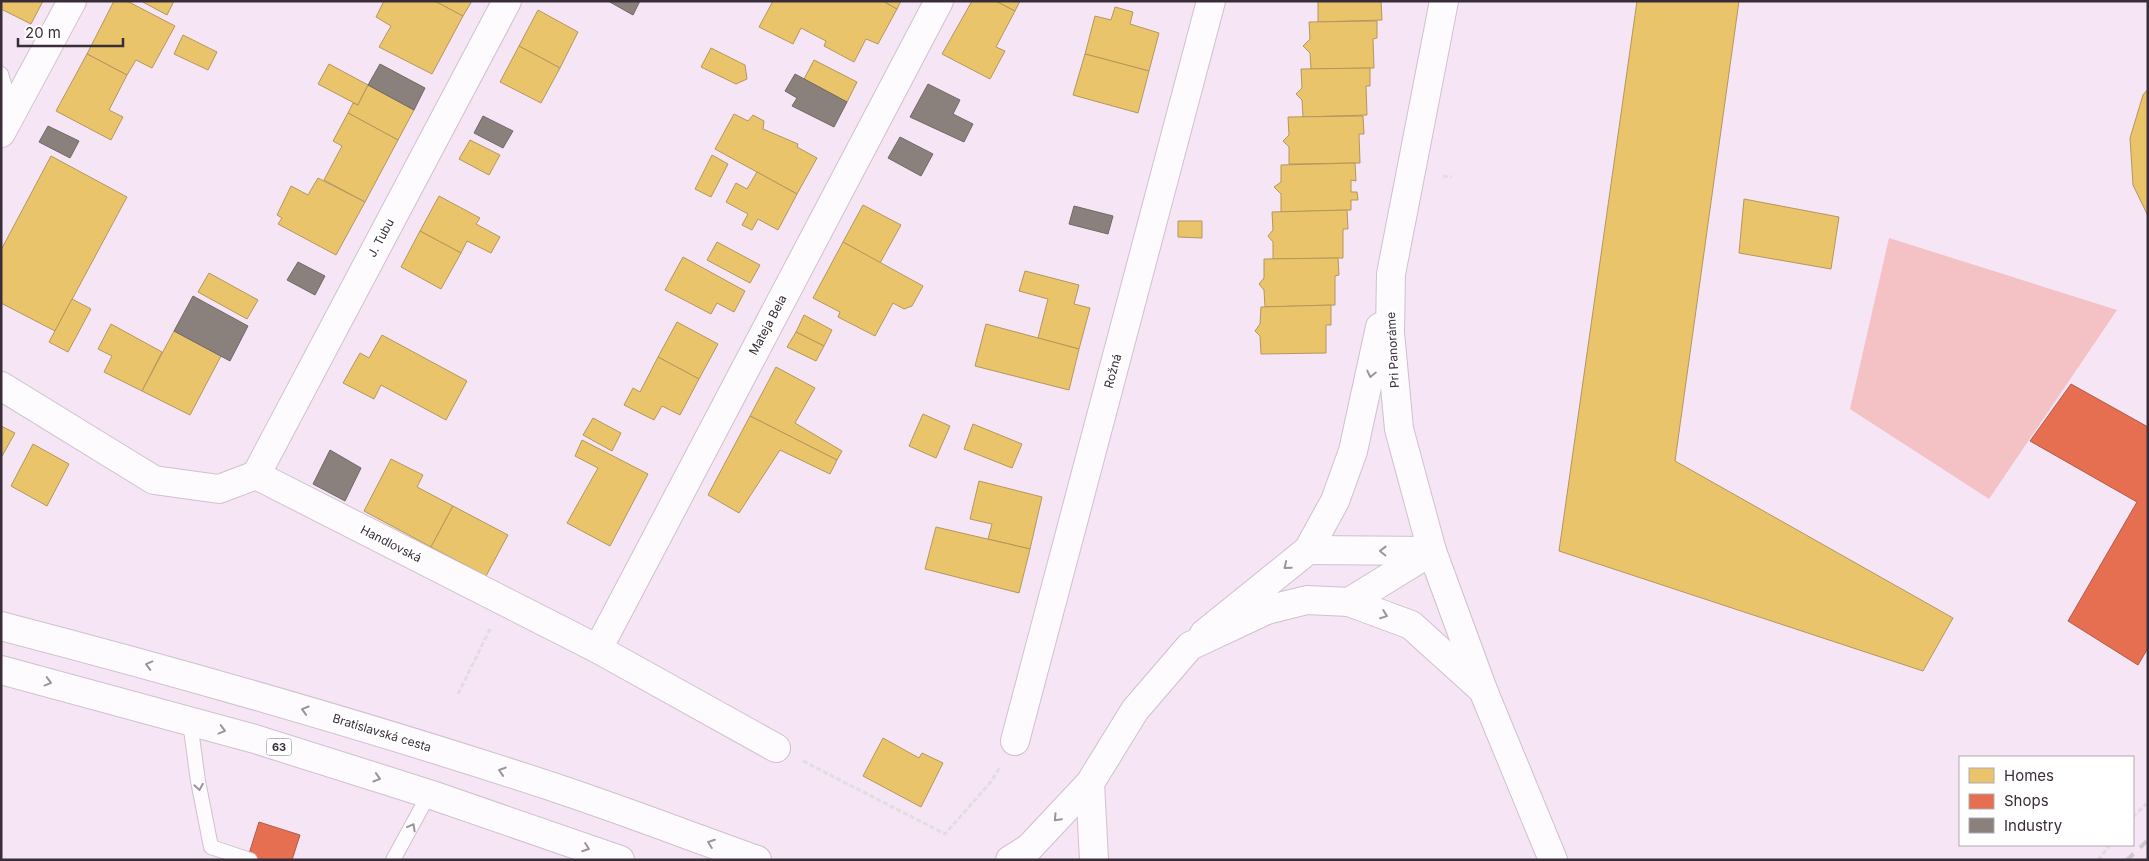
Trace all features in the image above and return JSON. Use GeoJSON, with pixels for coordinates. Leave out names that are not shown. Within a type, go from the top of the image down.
{"type":"FeatureCollection","features":[{"type":"Feature","properties":{"kind":"street"},"geometry":{"type":"LineString","coordinates":[[7,122],[72,1]]}},
{"type":"Feature","properties":{"kind":"street","name":"J. Tubu"},"geometry":{"type":"LineString","coordinates":[[256,475],[507,1]]}},
{"type":"Feature","properties":{"kind":"street","name":"Mateja Bela"},"geometry":{"type":"LineString","coordinates":[[598,649],[939,1]]}},
{"type":"Feature","properties":{"kind":"street","name":"Rožná"},"geometry":{"type":"LineString","coordinates":[[1015,741],[1211,1]]}},
{"type":"Feature","properties":{"kind":"street","name":"Pri Panoráme"},"geometry":{"type":"LineString","coordinates":[[1444,1],[1391,274],[1390,333],[1399,429],[1432,551],[1483,690],[1553,860]]}},
{"type":"Feature","properties":{"kind":"street"},"geometry":{"type":"LineString","coordinates":[[1010,860],[1029,848],[1090,783],[1135,710],[1190,646],[1308,550],[1335,501],[1353,451],[1391,274]]}},
{"type":"Feature","properties":{"kind":"street"},"geometry":{"type":"LineString","coordinates":[[1,386],[154,480],[219,489],[256,475]]}},
{"type":"Feature","properties":{"kind":"street","name":"Handlovská"},"geometry":{"type":"LineString","coordinates":[[256,475],[598,649],[776,748]]}},
{"type":"Feature","properties":{"kind":"street"},"geometry":{"type":"LineString","coordinates":[[1308,550],[1432,551]]}},
{"type":"Feature","properties":{"kind":"street"},"geometry":{"type":"LineString","coordinates":[[1349,602],[1432,551]]}},
{"type":"Feature","properties":{"kind":"street"},"geometry":{"type":"LineString","coordinates":[[1190,646],[1267,610],[1307,600],[1349,602],[1410,625],[1483,690]]}},
{"type":"Feature","properties":{"kind":"street","name":"Bratislavská cesta"},"geometry":{"type":"LineString","coordinates":[[1,626],[194,677],[419,744],[549,786],[757,860]]}},
{"type":"Feature","properties":{"kind":"street","name":"63"},"geometry":{"type":"LineString","coordinates":[[1,670],[255,739],[429,794],[620,860]]}},
{"type":"Feature","properties":{"kind":"street"},"geometry":{"type":"LineString","coordinates":[[1090,783],[1094,860]]}},
{"type":"Feature","properties":{"kind":"lane"},"geometry":{"type":"LineString","coordinates":[[1,74],[7,122]]}},
{"type":"Feature","properties":{"kind":"lane"},"geometry":{"type":"LineString","coordinates":[[190,722],[198,781],[211,848],[250,860]]}},
{"type":"Feature","properties":{"kind":"lane"},"geometry":{"type":"LineString","coordinates":[[393,860],[429,794]]}},
{"type":"Feature","properties":{"kind":"path"},"geometry":{"type":"LineString","coordinates":[[458,694],[504,602]]}},
{"type":"Feature","properties":{"kind":"path"},"geometry":{"type":"LineString","coordinates":[[776,748],[946,834],[990,783],[1015,741]]}},
{"type":"Feature","properties":{"kind":"path"},"geometry":{"type":"LineString","coordinates":[[2134,816],[2148,802]]}},
{"type":"Feature","properties":{"kind":"path"},"geometry":{"type":"LineString","coordinates":[[2098,860],[2109,846]]}},
{"type":"Feature","properties":{"kind":"shaded area"},"geometry":{"type":"Polygon","coordinates":[[[1889,238],[2117,310],[1989,499],[1850,409],[1889,238]]]}},
{"type":"Feature","properties":{"kind":"building: Homes"},"geometry":{"type":"Polygon","coordinates":[[[1,1],[43,1],[31,24],[1,9],[1,1]]]}},
{"type":"Feature","properties":{"kind":"building: Homes"},"geometry":{"type":"Polygon","coordinates":[[[114,1],[127,1],[175,26],[152,68],[136,60],[127,75],[87,54],[114,1]]]}},
{"type":"Feature","properties":{"kind":"building: Homes"},"geometry":{"type":"Polygon","coordinates":[[[141,1],[174,1],[167,15],[141,1]]]}},
{"type":"Feature","properties":{"kind":"building: Homes"},"geometry":{"type":"Polygon","coordinates":[[[384,1],[435,1],[463,16],[432,74],[379,47],[391,26],[376,17],[384,1]]]}},
{"type":"Feature","properties":{"kind":"building: Homes"},"geometry":{"type":"Polygon","coordinates":[[[435,1],[472,1],[463,16],[435,1]]]}},
{"type":"Feature","properties":{"kind":"building: Homes"},"geometry":{"type":"Polygon","coordinates":[[[773,1],[883,1],[897,9],[878,44],[866,39],[854,62],[824,46],[826,41],[801,28],[793,44],[759,27],[773,1]]]}},
{"type":"Feature","properties":{"kind":"building: Homes"},"geometry":{"type":"Polygon","coordinates":[[[883,1],[901,1],[897,9],[883,1]]]}},
{"type":"Feature","properties":{"kind":"building: Homes"},"geometry":{"type":"Polygon","coordinates":[[[972,1],[996,1],[1015,11],[996,47],[1005,51],[990,79],[942,54],[972,1]]]}},
{"type":"Feature","properties":{"kind":"building: Homes"},"geometry":{"type":"Polygon","coordinates":[[[996,1],[1020,1],[1015,11],[996,1]]]}},
{"type":"Feature","properties":{"kind":"building: Homes"},"geometry":{"type":"Polygon","coordinates":[[[1318,1],[1381,1],[1382,20],[1318,22],[1318,1]]]}},
{"type":"Feature","properties":{"kind":"building: Homes"},"geometry":{"type":"Polygon","coordinates":[[[1637,1],[1739,1],[1675,461],[1953,618],[1923,671],[1559,551],[1637,1]]]}},
{"type":"Feature","properties":{"kind":"building: Homes"},"geometry":{"type":"Polygon","coordinates":[[[1115,7],[1133,12],[1130,24],[1159,33],[1149,71],[1085,54],[1095,16],[1111,20],[1115,7]]]}},
{"type":"Feature","properties":{"kind":"building: Homes"},"geometry":{"type":"Polygon","coordinates":[[[538,10],[578,32],[560,68],[519,46],[538,10]]]}},
{"type":"Feature","properties":{"kind":"building: Homes"},"geometry":{"type":"Polygon","coordinates":[[[1377,21],[1377,38],[1373,39],[1374,68],[1311,69],[1310,53],[1303,46],[1310,39],[1309,22],[1377,21]]]}},
{"type":"Feature","properties":{"kind":"building: Homes"},"geometry":{"type":"Polygon","coordinates":[[[183,35],[217,52],[208,70],[174,54],[183,35]]]}},
{"type":"Feature","properties":{"kind":"building: Homes"},"geometry":{"type":"Polygon","coordinates":[[[519,46],[560,68],[541,103],[500,82],[519,46]]]}},
{"type":"Feature","properties":{"kind":"building: Homes"},"geometry":{"type":"Polygon","coordinates":[[[711,48],[745,65],[747,79],[736,84],[701,67],[711,48]]]}},
{"type":"Feature","properties":{"kind":"building: Homes"},"geometry":{"type":"Polygon","coordinates":[[[87,54],[127,75],[109,110],[123,117],[111,140],[56,111],[87,54]]]}},
{"type":"Feature","properties":{"kind":"building: Homes"},"geometry":{"type":"Polygon","coordinates":[[[1085,54],[1149,71],[1138,113],[1073,95],[1085,54]]]}},
{"type":"Feature","properties":{"kind":"building: Homes"},"geometry":{"type":"Polygon","coordinates":[[[814,60],[857,82],[847,102],[804,79],[814,60]]]}},
{"type":"Feature","properties":{"kind":"building: Homes"},"geometry":{"type":"Polygon","coordinates":[[[329,64],[368,85],[358,105],[318,84],[329,64]]]}},
{"type":"Feature","properties":{"kind":"building: Homes"},"geometry":{"type":"Polygon","coordinates":[[[1370,68],[1370,86],[1366,86],[1367,115],[1303,117],[1302,100],[1296,94],[1302,88],[1301,69],[1370,68]]]}},
{"type":"Feature","properties":{"kind":"building: Homes"},"geometry":{"type":"Polygon","coordinates":[[[368,85],[414,110],[398,140],[348,113],[353,103],[358,105],[368,85]]]}},
{"type":"Feature","properties":{"kind":"building: Homes"},"geometry":{"type":"Polygon","coordinates":[[[2148,89],[2148,216],[2133,185],[2130,138],[2143,95],[2148,89]]]}},
{"type":"Feature","properties":{"kind":"building: Homes"},"geometry":{"type":"Polygon","coordinates":[[[348,113],[398,140],[365,202],[324,180],[342,146],[333,141],[348,113]]]}},
{"type":"Feature","properties":{"kind":"building: Homes"},"geometry":{"type":"Polygon","coordinates":[[[734,114],[748,121],[753,115],[764,121],[763,129],[798,144],[797,147],[817,158],[797,194],[715,149],[734,114]]]}},
{"type":"Feature","properties":{"kind":"building: Homes"},"geometry":{"type":"Polygon","coordinates":[[[1363,116],[1364,134],[1359,134],[1360,163],[1289,164],[1289,147],[1283,141],[1289,135],[1288,117],[1363,116]]]}},
{"type":"Feature","properties":{"kind":"building: Homes"},"geometry":{"type":"Polygon","coordinates":[[[470,140],[500,155],[489,175],[459,159],[470,140]]]}},
{"type":"Feature","properties":{"kind":"building: Homes"},"geometry":{"type":"Polygon","coordinates":[[[712,155],[728,164],[711,197],[695,189],[712,155]]]}},
{"type":"Feature","properties":{"kind":"building: Homes"},"geometry":{"type":"Polygon","coordinates":[[[51,156],[127,197],[55,331],[1,303],[1,250],[51,156]]]}},
{"type":"Feature","properties":{"kind":"building: Homes"},"geometry":{"type":"Polygon","coordinates":[[[1355,163],[1356,181],[1351,180],[1351,192],[1357,192],[1358,200],[1351,200],[1351,210],[1281,212],[1281,194],[1274,187],[1281,182],[1281,165],[1355,163]]]}},
{"type":"Feature","properties":{"kind":"building: Homes"},"geometry":{"type":"Polygon","coordinates":[[[757,172],[797,194],[778,230],[758,219],[752,230],[742,225],[748,214],[726,202],[736,183],[747,189],[757,172]]]}},
{"type":"Feature","properties":{"kind":"building: Homes"},"geometry":{"type":"Polygon","coordinates":[[[318,178],[365,202],[336,255],[278,224],[282,218],[277,215],[291,186],[308,195],[318,178]]]}},
{"type":"Feature","properties":{"kind":"building: Homes"},"geometry":{"type":"Polygon","coordinates":[[[439,196],[480,218],[476,224],[500,237],[491,253],[467,241],[461,253],[420,231],[439,196]]]}},
{"type":"Feature","properties":{"kind":"building: Homes"},"geometry":{"type":"Polygon","coordinates":[[[1744,199],[1839,217],[1831,269],[1739,253],[1744,199]]]}},
{"type":"Feature","properties":{"kind":"building: Homes"},"geometry":{"type":"Polygon","coordinates":[[[863,205],[901,225],[880,263],[843,242],[863,205]]]}},
{"type":"Feature","properties":{"kind":"building: Homes"},"geometry":{"type":"Polygon","coordinates":[[[1347,210],[1348,229],[1343,229],[1343,258],[1273,259],[1273,242],[1268,236],[1273,230],[1272,212],[1347,210]]]}},
{"type":"Feature","properties":{"kind":"building: Homes"},"geometry":{"type":"Polygon","coordinates":[[[1178,221],[1202,221],[1202,238],[1178,237],[1178,221]]]}},
{"type":"Feature","properties":{"kind":"building: Homes"},"geometry":{"type":"Polygon","coordinates":[[[420,231],[461,253],[441,289],[401,267],[420,231]]]}},
{"type":"Feature","properties":{"kind":"building: Homes"},"geometry":{"type":"Polygon","coordinates":[[[717,242],[760,265],[750,283],[707,260],[717,242]]]}},
{"type":"Feature","properties":{"kind":"building: Homes"},"geometry":{"type":"Polygon","coordinates":[[[843,242],[923,286],[912,306],[904,309],[893,303],[875,336],[838,317],[840,312],[813,298],[843,242]]]}},
{"type":"Feature","properties":{"kind":"building: Homes"},"geometry":{"type":"Polygon","coordinates":[[[683,257],[745,291],[734,312],[717,303],[711,314],[665,290],[683,257]]]}},
{"type":"Feature","properties":{"kind":"building: Homes"},"geometry":{"type":"Polygon","coordinates":[[[1338,258],[1339,275],[1335,276],[1335,305],[1265,307],[1264,290],[1259,284],[1264,278],[1264,259],[1338,258]]]}},
{"type":"Feature","properties":{"kind":"building: Homes"},"geometry":{"type":"Polygon","coordinates":[[[1025,271],[1079,285],[1074,304],[1090,308],[1079,349],[1038,338],[1048,299],[1019,291],[1025,271]]]}},
{"type":"Feature","properties":{"kind":"building: Homes"},"geometry":{"type":"Polygon","coordinates":[[[209,273],[258,300],[247,319],[198,292],[209,273]]]}},
{"type":"Feature","properties":{"kind":"building: Homes"},"geometry":{"type":"Polygon","coordinates":[[[72,299],[91,309],[68,352],[49,342],[72,299]]]}},
{"type":"Feature","properties":{"kind":"building: Homes"},"geometry":{"type":"Polygon","coordinates":[[[1331,305],[1331,325],[1326,325],[1326,353],[1261,354],[1260,336],[1255,331],[1260,324],[1261,307],[1331,305]]]}},
{"type":"Feature","properties":{"kind":"building: Homes"},"geometry":{"type":"Polygon","coordinates":[[[804,315],[832,330],[824,346],[796,332],[804,315]]]}},
{"type":"Feature","properties":{"kind":"building: Homes"},"geometry":{"type":"Polygon","coordinates":[[[677,322],[718,344],[699,379],[658,357],[677,322]]]}},
{"type":"Feature","properties":{"kind":"building: Homes"},"geometry":{"type":"Polygon","coordinates":[[[111,324],[162,352],[142,391],[104,372],[112,356],[98,349],[111,324]]]}},
{"type":"Feature","properties":{"kind":"building: Homes"},"geometry":{"type":"Polygon","coordinates":[[[986,324],[1079,349],[1069,390],[975,366],[986,324]]]}},
{"type":"Feature","properties":{"kind":"building: Homes"},"geometry":{"type":"Polygon","coordinates":[[[174,331],[221,356],[190,415],[142,391],[174,331]]]}},
{"type":"Feature","properties":{"kind":"building: Homes"},"geometry":{"type":"Polygon","coordinates":[[[796,332],[824,346],[816,361],[787,347],[796,332]]]}},
{"type":"Feature","properties":{"kind":"building: Homes"},"geometry":{"type":"Polygon","coordinates":[[[382,335],[467,381],[446,420],[381,385],[374,399],[343,383],[360,353],[369,358],[382,335]]]}},
{"type":"Feature","properties":{"kind":"building: Homes"},"geometry":{"type":"Polygon","coordinates":[[[658,357],[699,379],[680,415],[662,406],[654,420],[624,405],[633,388],[640,392],[658,357]]]}},
{"type":"Feature","properties":{"kind":"building: Homes"},"geometry":{"type":"Polygon","coordinates":[[[776,367],[815,388],[795,423],[842,451],[837,460],[750,416],[776,367]]]}},
{"type":"Feature","properties":{"kind":"building: Homes"},"geometry":{"type":"Polygon","coordinates":[[[923,414],[950,426],[936,458],[909,446],[923,414]]]}},
{"type":"Feature","properties":{"kind":"building: Homes"},"geometry":{"type":"Polygon","coordinates":[[[750,416],[837,460],[830,474],[780,450],[739,513],[708,495],[750,416]]]}},
{"type":"Feature","properties":{"kind":"building: Homes"},"geometry":{"type":"Polygon","coordinates":[[[593,418],[621,433],[612,451],[583,435],[593,418]]]}},
{"type":"Feature","properties":{"kind":"building: Homes"},"geometry":{"type":"Polygon","coordinates":[[[973,424],[1022,444],[1012,468],[964,449],[973,424]]]}},
{"type":"Feature","properties":{"kind":"building: Homes"},"geometry":{"type":"Polygon","coordinates":[[[1,426],[15,433],[1,458],[1,426]]]}},
{"type":"Feature","properties":{"kind":"building: Homes"},"geometry":{"type":"Polygon","coordinates":[[[582,440],[648,474],[610,546],[567,523],[598,468],[575,456],[582,440]]]}},
{"type":"Feature","properties":{"kind":"building: Homes"},"geometry":{"type":"Polygon","coordinates":[[[33,444],[69,464],[47,506],[11,486],[33,444]]]}},
{"type":"Feature","properties":{"kind":"building: Homes"},"geometry":{"type":"Polygon","coordinates":[[[391,459],[423,475],[417,487],[453,506],[431,547],[364,511],[391,459]]]}},
{"type":"Feature","properties":{"kind":"building: Homes"},"geometry":{"type":"Polygon","coordinates":[[[979,481],[1042,497],[1030,549],[988,539],[992,524],[970,519],[979,481]]]}},
{"type":"Feature","properties":{"kind":"building: Homes"},"geometry":{"type":"Polygon","coordinates":[[[453,506],[508,535],[486,576],[431,547],[453,506]]]}},
{"type":"Feature","properties":{"kind":"building: Homes"},"geometry":{"type":"Polygon","coordinates":[[[936,527],[1030,549],[1019,593],[925,569],[936,527]]]}},
{"type":"Feature","properties":{"kind":"building: Homes"},"geometry":{"type":"Polygon","coordinates":[[[883,738],[919,758],[922,753],[943,763],[921,807],[863,776],[883,738]]]}},
{"type":"Feature","properties":{"kind":"building: Shops"},"geometry":{"type":"Polygon","coordinates":[[[2071,384],[2148,427],[2148,648],[2138,665],[2068,621],[2137,502],[2030,441],[2071,384]]]}},
{"type":"Feature","properties":{"kind":"building: Shops"},"geometry":{"type":"Polygon","coordinates":[[[259,822],[300,835],[292,860],[247,860],[259,822]]]}},
{"type":"Feature","properties":{"kind":"building: Industry"},"geometry":{"type":"Polygon","coordinates":[[[608,1],[640,1],[633,15],[608,1]]]}},
{"type":"Feature","properties":{"kind":"building: Industry"},"geometry":{"type":"Polygon","coordinates":[[[380,64],[425,88],[414,110],[368,85],[380,64]]]}},
{"type":"Feature","properties":{"kind":"building: Industry"},"geometry":{"type":"Polygon","coordinates":[[[795,74],[847,102],[834,127],[792,106],[797,98],[785,91],[795,74]]]}},
{"type":"Feature","properties":{"kind":"building: Industry"},"geometry":{"type":"Polygon","coordinates":[[[928,84],[960,100],[953,114],[973,124],[964,142],[910,117],[928,84]]]}},
{"type":"Feature","properties":{"kind":"building: Industry"},"geometry":{"type":"Polygon","coordinates":[[[483,116],[513,131],[503,148],[474,133],[483,116]]]}},
{"type":"Feature","properties":{"kind":"building: Industry"},"geometry":{"type":"Polygon","coordinates":[[[48,126],[79,141],[70,158],[39,142],[48,126]]]}},
{"type":"Feature","properties":{"kind":"building: Industry"},"geometry":{"type":"Polygon","coordinates":[[[900,137],[933,154],[921,176],[888,158],[900,137]]]}},
{"type":"Feature","properties":{"kind":"building: Industry"},"geometry":{"type":"Polygon","coordinates":[[[1074,206],[1113,216],[1108,234],[1069,224],[1074,206]]]}},
{"type":"Feature","properties":{"kind":"building: Industry"},"geometry":{"type":"Polygon","coordinates":[[[298,262],[325,276],[315,295],[287,280],[298,262]]]}},
{"type":"Feature","properties":{"kind":"building: Industry"},"geometry":{"type":"Polygon","coordinates":[[[193,296],[248,326],[230,361],[174,331],[193,296]]]}},
{"type":"Feature","properties":{"kind":"building: Industry"},"geometry":{"type":"Polygon","coordinates":[[[330,450],[361,468],[345,501],[313,484],[330,450]]]}},
{"type":"Feature","properties":{"kind":"railway"},"geometry":{"type":"LineString","coordinates":[[2127,860],[2148,840]]}}]}
